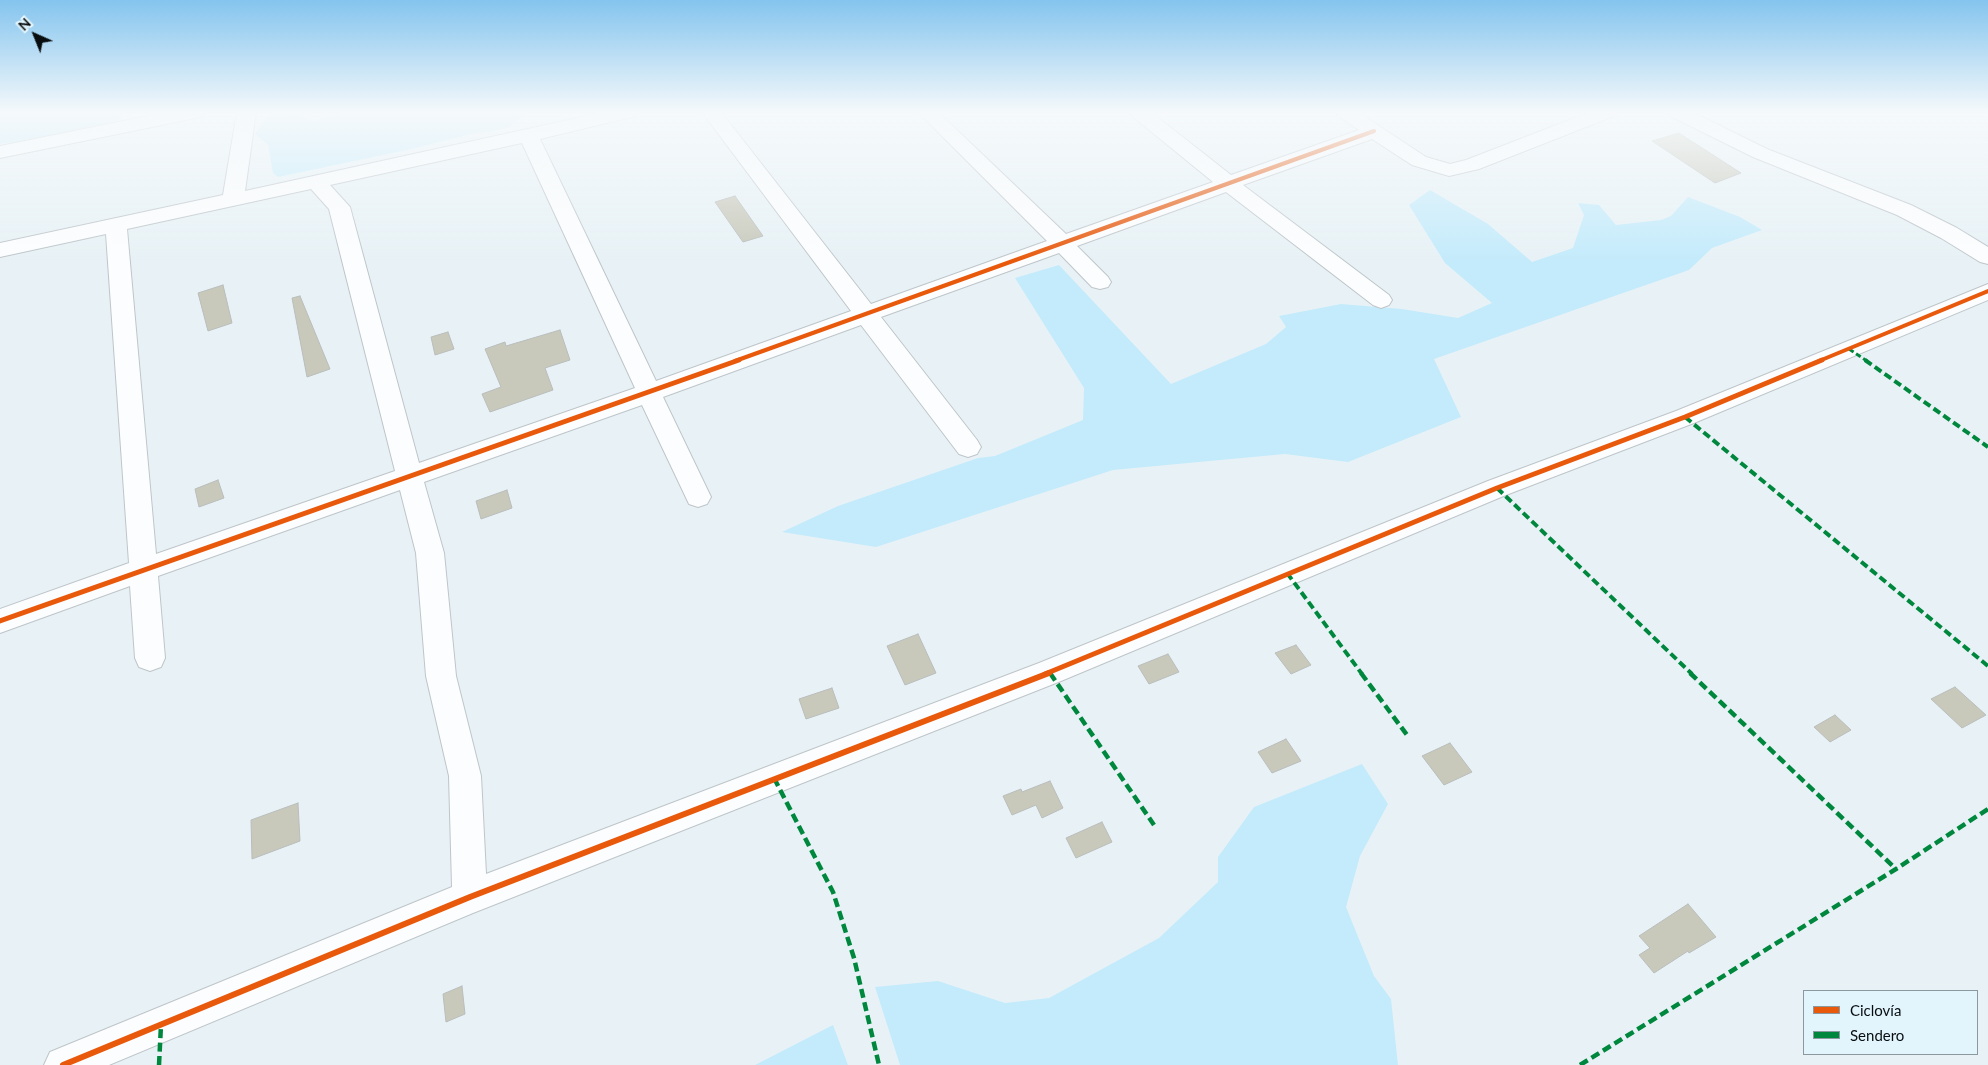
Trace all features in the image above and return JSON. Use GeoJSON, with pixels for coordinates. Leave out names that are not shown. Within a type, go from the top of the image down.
{"type":"FeatureCollection","features":[{"type":"Feature","properties":{"kind":"street"},"geometry":{"type":"LineString","coordinates":[[233,200],[239,162]]}},
{"type":"Feature","properties":{"kind":"street"},"geometry":{"type":"LineString","coordinates":[[0,250],[410,162]]}},
{"type":"Feature","properties":{"kind":"street"},"geometry":{"type":"LineString","coordinates":[[540,162],[698,497]]}},
{"type":"Feature","properties":{"kind":"street"},"geometry":{"type":"LineString","coordinates":[[749,162],[968,448]]}},
{"type":"Feature","properties":{"kind":"street"},"geometry":{"type":"LineString","coordinates":[[978,162],[1100,282]]}},
{"type":"Feature","properties":{"kind":"street"},"geometry":{"type":"LineString","coordinates":[[1201,162],[1380,300]]}},
{"type":"Feature","properties":{"kind":"street"},"geometry":{"type":"LineString","coordinates":[[0,621],[649,393],[1288,162]]}},
{"type":"Feature","properties":{"kind":"street"},"geometry":{"type":"LineString","coordinates":[[1421,162],[1449,170],[1480,162]]}},
{"type":"Feature","properties":{"kind":"street"},"geometry":{"type":"LineString","coordinates":[[1782,162],[1904,210],[1949,233],[1988,257]]}},
{"type":"Feature","properties":{"kind":"street"},"geometry":{"type":"LineString","coordinates":[[316,182],[339,208],[430,553],[441,676],[465,776],[470,898]]}},
{"type":"Feature","properties":{"kind":"street"},"geometry":{"type":"LineString","coordinates":[[116,225],[150,658]]}},
{"type":"Feature","properties":{"kind":"street"},"geometry":{"type":"LineString","coordinates":[[63,1065],[470,898],[1050,672],[1497,488],[1685,417],[1988,291]]}},
{"type":"Feature","properties":{"kind":"shaded area"},"geometry":{"type":"Polygon","coordinates":[[[271,162],[351,162],[278,177],[273,173],[271,162]]]}},
{"type":"Feature","properties":{"kind":"shaded area"},"geometry":{"type":"Polygon","coordinates":[[[1430,190],[1488,224],[1532,262],[1573,248],[1584,215],[1578,203],[1599,205],[1616,225],[1661,220],[1671,216],[1688,197],[1740,217],[1762,230],[1712,248],[1689,270],[1434,359],[1461,417],[1348,462],[1285,454],[1113,470],[876,547],[782,532],[838,506],[978,458],[995,456],[1083,420],[1084,388],[1015,278],[1059,265],[1171,384],[1266,344],[1286,327],[1279,316],[1341,304],[1402,309],[1458,318],[1492,303],[1445,263],[1409,205],[1430,190]]]}},
{"type":"Feature","properties":{"kind":"shaded area"},"geometry":{"type":"Polygon","coordinates":[[[1362,764],[1388,804],[1360,856],[1346,907],[1374,976],[1391,999],[1398,1065],[900,1065],[875,987],[938,981],[1005,1003],[1049,998],[1159,938],[1218,882],[1218,857],[1254,807],[1362,764]]]}},
{"type":"Feature","properties":{"kind":"shaded area"},"geometry":{"type":"Polygon","coordinates":[[[833,1025],[848,1065],[755,1065],[833,1025]]]}},
{"type":"Feature","properties":{"kind":"building"},"geometry":{"type":"Polygon","coordinates":[[[1683,162],[1723,162],[1741,173],[1715,183],[1683,162]]]}},
{"type":"Feature","properties":{"kind":"building"},"geometry":{"type":"Polygon","coordinates":[[[735,196],[763,236],[743,242],[715,202],[735,196]]]}},
{"type":"Feature","properties":{"kind":"building"},"geometry":{"type":"Polygon","coordinates":[[[223,285],[232,323],[208,331],[198,293],[223,285]]]}},
{"type":"Feature","properties":{"kind":"building"},"geometry":{"type":"Polygon","coordinates":[[[300,296],[330,369],[307,377],[292,298],[300,296]]]}},
{"type":"Feature","properties":{"kind":"building"},"geometry":{"type":"Polygon","coordinates":[[[560,330],[570,360],[545,368],[553,390],[490,412],[482,394],[501,387],[485,349],[505,342],[506,346],[560,330]]]}},
{"type":"Feature","properties":{"kind":"building"},"geometry":{"type":"Polygon","coordinates":[[[448,332],[454,349],[435,355],[431,337],[448,332]]]}},
{"type":"Feature","properties":{"kind":"building"},"geometry":{"type":"Polygon","coordinates":[[[218,480],[224,498],[199,507],[195,489],[218,480]]]}},
{"type":"Feature","properties":{"kind":"building"},"geometry":{"type":"Polygon","coordinates":[[[507,490],[512,508],[481,519],[476,501],[507,490]]]}},
{"type":"Feature","properties":{"kind":"building"},"geometry":{"type":"Polygon","coordinates":[[[918,634],[936,673],[905,685],[887,646],[918,634]]]}},
{"type":"Feature","properties":{"kind":"building"},"geometry":{"type":"Polygon","coordinates":[[[1296,645],[1311,665],[1291,674],[1275,653],[1296,645]]]}},
{"type":"Feature","properties":{"kind":"building"},"geometry":{"type":"Polygon","coordinates":[[[1168,654],[1179,672],[1149,684],[1138,666],[1168,654]]]}},
{"type":"Feature","properties":{"kind":"building"},"geometry":{"type":"Polygon","coordinates":[[[1955,687],[1986,715],[1962,728],[1931,699],[1955,687]]]}},
{"type":"Feature","properties":{"kind":"building"},"geometry":{"type":"Polygon","coordinates":[[[832,688],[839,708],[806,719],[799,699],[832,688]]]}},
{"type":"Feature","properties":{"kind":"building"},"geometry":{"type":"Polygon","coordinates":[[[1835,715],[1851,730],[1830,742],[1814,727],[1835,715]]]}},
{"type":"Feature","properties":{"kind":"building"},"geometry":{"type":"Polygon","coordinates":[[[1286,739],[1301,761],[1272,773],[1258,752],[1286,739]]]}},
{"type":"Feature","properties":{"kind":"building"},"geometry":{"type":"Polygon","coordinates":[[[1450,743],[1472,772],[1444,785],[1422,756],[1450,743]]]}},
{"type":"Feature","properties":{"kind":"building"},"geometry":{"type":"Polygon","coordinates":[[[1050,781],[1063,808],[1042,818],[1036,805],[1012,815],[1003,796],[1021,789],[1022,792],[1050,781]]]}},
{"type":"Feature","properties":{"kind":"building"},"geometry":{"type":"Polygon","coordinates":[[[298,803],[300,841],[252,859],[251,820],[298,803]]]}},
{"type":"Feature","properties":{"kind":"building"},"geometry":{"type":"Polygon","coordinates":[[[1102,822],[1112,842],[1076,858],[1066,838],[1102,822]]]}},
{"type":"Feature","properties":{"kind":"building"},"geometry":{"type":"Polygon","coordinates":[[[1688,904],[1716,937],[1689,953],[1688,951],[1654,973],[1639,955],[1650,948],[1639,936],[1688,904]]]}},
{"type":"Feature","properties":{"kind":"building"},"geometry":{"type":"Polygon","coordinates":[[[462,986],[465,1014],[446,1022],[443,994],[462,986]]]}},
{"type":"Feature","properties":{"kind":"marked path"},"geometry":{"type":"LineString","coordinates":[[1849,349],[1988,447]]}},
{"type":"Feature","properties":{"kind":"marked path"},"geometry":{"type":"LineString","coordinates":[[1685,417],[1988,666]]}},
{"type":"Feature","properties":{"kind":"marked path"},"geometry":{"type":"LineString","coordinates":[[1497,488],[1896,869]]}},
{"type":"Feature","properties":{"kind":"marked path"},"geometry":{"type":"LineString","coordinates":[[1287,573],[1407,735]]}},
{"type":"Feature","properties":{"kind":"marked path"},"geometry":{"type":"LineString","coordinates":[[1050,672],[1154,825]]}},
{"type":"Feature","properties":{"kind":"marked path"},"geometry":{"type":"LineString","coordinates":[[774,778],[833,892],[854,958],[879,1065]]}},
{"type":"Feature","properties":{"kind":"marked path"},"geometry":{"type":"LineString","coordinates":[[1580,1065],[1896,869],[1988,809]]}},
{"type":"Feature","properties":{"kind":"marked path"},"geometry":{"type":"LineString","coordinates":[[159,1065],[161,1025]]}},
{"type":"Feature","properties":{"kind":"cycle path"},"geometry":{"type":"LineString","coordinates":[[0,621],[300,514],[562,424],[1289,162]]}},
{"type":"Feature","properties":{"kind":"cycle path"},"geometry":{"type":"LineString","coordinates":[[63,1065],[470,897],[1050,672],[1497,488],[1685,417],[1988,291]]}}]}
